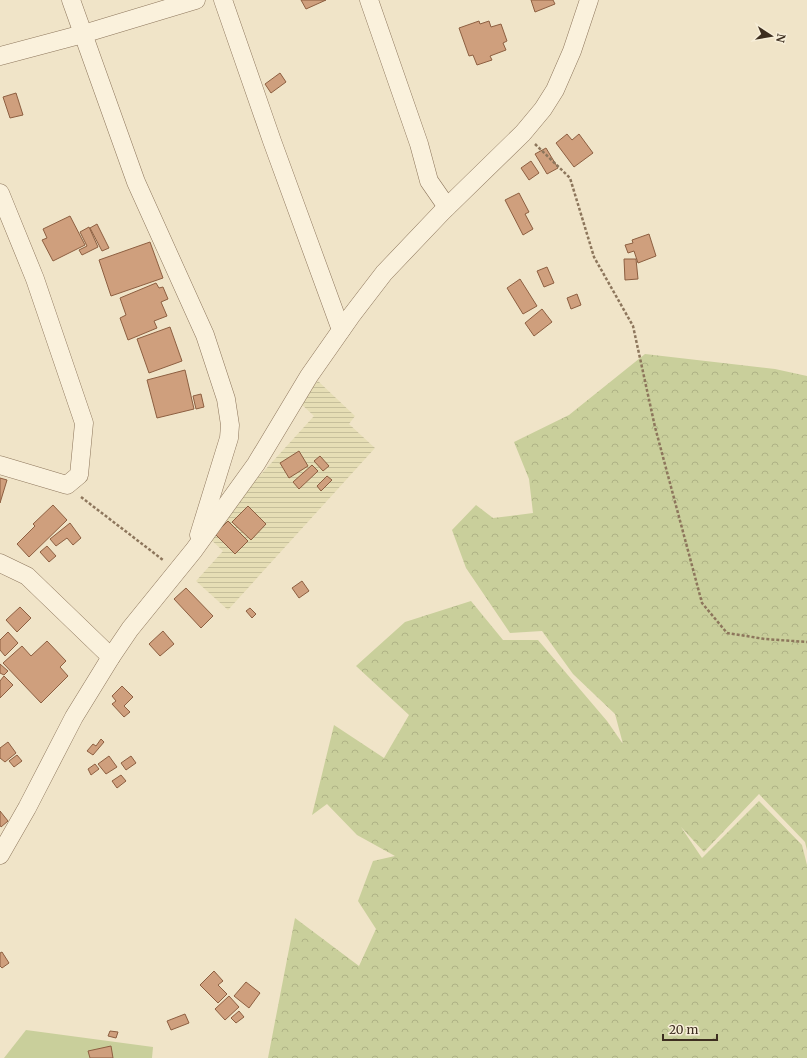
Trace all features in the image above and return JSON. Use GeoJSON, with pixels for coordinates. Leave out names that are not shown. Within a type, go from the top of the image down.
{"type":"FeatureCollection","features":[{"type":"Feature","properties":{"kind":"street"},"geometry":{"type":"LineString","coordinates":[[71,0],[136,182],[205,335],[226,399],[230,425],[229,438],[194,550]]}},
{"type":"Feature","properties":{"kind":"street"},"geometry":{"type":"LineString","coordinates":[[0,56],[83,34],[196,0]]}},
{"type":"Feature","properties":{"kind":"street"},"geometry":{"type":"LineString","coordinates":[[223,0],[272,141],[341,330]]}},
{"type":"Feature","properties":{"kind":"street"},"geometry":{"type":"LineString","coordinates":[[369,0],[414,129],[429,181],[447,207]]}},
{"type":"Feature","properties":{"kind":"street"},"geometry":{"type":"LineString","coordinates":[[0,855],[27,808],[74,717],[111,657],[130,629],[194,550],[256,464],[309,376],[351,316],[384,273],[447,207],[523,133],[544,109],[555,90],[572,51],[589,0]]}},
{"type":"Feature","properties":{"kind":"street"},"geometry":{"type":"LineString","coordinates":[[0,193],[35,279],[84,423],[79,475],[66,485],[0,465]]}},
{"type":"Feature","properties":{"kind":"street"},"geometry":{"type":"LineString","coordinates":[[0,563],[27,576],[111,657]]}},
{"type":"Feature","properties":{"kind":"path"},"geometry":{"type":"LineString","coordinates":[[523,133],[570,178],[594,257],[633,326],[655,427],[702,603],[727,633],[765,639],[807,642]]}},
{"type":"Feature","properties":{"kind":"path"},"geometry":{"type":"LineString","coordinates":[[66,485],[177,571]]}},
{"type":"Feature","properties":{"kind":"shaded area"},"geometry":{"type":"Polygon","coordinates":[[[318,381],[355,416],[349,424],[375,448],[228,610],[196,581],[223,551],[206,535],[314,416],[299,402],[318,381]]]}},
{"type":"Feature","properties":{"kind":"green space"},"geometry":{"type":"Polygon","coordinates":[[[645,354],[775,369],[807,376],[807,850],[805,842],[759,794],[704,852],[681,827],[702,858],[759,801],[802,845],[807,865],[807,1058],[268,1058],[295,918],[359,966],[376,929],[358,901],[373,861],[395,856],[357,835],[327,804],[312,815],[334,725],[384,758],[409,715],[356,666],[405,622],[471,601],[503,640],[538,640],[607,721],[623,744],[615,714],[573,674],[542,631],[510,633],[466,568],[452,530],[476,505],[493,518],[533,513],[529,479],[514,442],[569,415],[645,354]]]}},
{"type":"Feature","properties":{"kind":"green space"},"geometry":{"type":"Polygon","coordinates":[[[26,1030],[153,1047],[152,1058],[4,1058],[26,1030]]]}},
{"type":"Feature","properties":{"kind":"building"},"geometry":{"type":"Polygon","coordinates":[[[301,0],[326,0],[306,9],[301,0]]]}},
{"type":"Feature","properties":{"kind":"building"},"geometry":{"type":"Polygon","coordinates":[[[531,0],[553,0],[555,4],[535,12],[531,0]]]}},
{"type":"Feature","properties":{"kind":"building"},"geometry":{"type":"Polygon","coordinates":[[[479,21],[480,24],[489,21],[491,27],[501,24],[507,41],[503,43],[506,50],[490,56],[492,60],[477,65],[473,55],[469,56],[459,28],[479,21]]]}},
{"type":"Feature","properties":{"kind":"building"},"geometry":{"type":"Polygon","coordinates":[[[280,73],[286,82],[271,93],[265,84],[280,73]]]}},
{"type":"Feature","properties":{"kind":"building"},"geometry":{"type":"Polygon","coordinates":[[[16,93],[23,115],[10,118],[3,97],[16,93]]]}},
{"type":"Feature","properties":{"kind":"building"},"geometry":{"type":"Polygon","coordinates":[[[567,134],[572,140],[579,134],[593,153],[574,167],[556,143],[567,134]]]}},
{"type":"Feature","properties":{"kind":"building"},"geometry":{"type":"Polygon","coordinates":[[[546,148],[558,168],[547,174],[535,154],[546,148]]]}},
{"type":"Feature","properties":{"kind":"building"},"geometry":{"type":"Polygon","coordinates":[[[531,161],[539,173],[529,180],[521,168],[531,161]]]}},
{"type":"Feature","properties":{"kind":"building"},"geometry":{"type":"Polygon","coordinates":[[[519,193],[529,212],[525,214],[533,229],[523,235],[505,200],[519,193]]]}},
{"type":"Feature","properties":{"kind":"building"},"geometry":{"type":"Polygon","coordinates":[[[70,216],[85,245],[53,261],[42,240],[47,238],[43,229],[70,216]]]}},
{"type":"Feature","properties":{"kind":"building"},"geometry":{"type":"Polygon","coordinates":[[[97,224],[109,248],[102,251],[90,228],[97,224]]]}},
{"type":"Feature","properties":{"kind":"building"},"geometry":{"type":"Polygon","coordinates":[[[89,227],[98,247],[82,255],[79,250],[87,246],[80,232],[89,227]]]}},
{"type":"Feature","properties":{"kind":"building"},"geometry":{"type":"Polygon","coordinates":[[[649,234],[656,256],[638,263],[634,251],[628,253],[625,245],[633,243],[632,240],[649,234]]]}},
{"type":"Feature","properties":{"kind":"building"},"geometry":{"type":"Polygon","coordinates":[[[150,242],[163,278],[111,296],[99,260],[150,242]]]}},
{"type":"Feature","properties":{"kind":"building"},"geometry":{"type":"Polygon","coordinates":[[[624,259],[636,259],[638,279],[625,280],[624,259]]]}},
{"type":"Feature","properties":{"kind":"building"},"geometry":{"type":"Polygon","coordinates":[[[547,267],[554,283],[544,287],[537,271],[547,267]]]}},
{"type":"Feature","properties":{"kind":"building"},"geometry":{"type":"Polygon","coordinates":[[[520,279],[537,306],[523,314],[507,288],[520,279]]]}},
{"type":"Feature","properties":{"kind":"building"},"geometry":{"type":"Polygon","coordinates":[[[156,283],[159,288],[163,287],[168,299],[161,302],[167,316],[154,321],[157,328],[128,340],[120,318],[126,315],[120,298],[156,283]]]}},
{"type":"Feature","properties":{"kind":"building"},"geometry":{"type":"Polygon","coordinates":[[[577,294],[581,305],[571,309],[567,298],[577,294]]]}},
{"type":"Feature","properties":{"kind":"building"},"geometry":{"type":"Polygon","coordinates":[[[542,309],[552,322],[534,336],[525,323],[542,309]]]}},
{"type":"Feature","properties":{"kind":"building"},"geometry":{"type":"Polygon","coordinates":[[[170,327],[182,361],[149,373],[137,339],[170,327]]]}},
{"type":"Feature","properties":{"kind":"building"},"geometry":{"type":"Polygon","coordinates":[[[185,370],[194,409],[157,418],[147,380],[185,370]]]}},
{"type":"Feature","properties":{"kind":"building"},"geometry":{"type":"Polygon","coordinates":[[[201,394],[204,407],[196,409],[193,396],[201,394]]]}},
{"type":"Feature","properties":{"kind":"building"},"geometry":{"type":"Polygon","coordinates":[[[299,451],[308,466],[289,478],[280,463],[299,451]]]}},
{"type":"Feature","properties":{"kind":"building"},"geometry":{"type":"Polygon","coordinates":[[[320,456],[329,466],[323,471],[314,461],[320,456]]]}},
{"type":"Feature","properties":{"kind":"building"},"geometry":{"type":"Polygon","coordinates":[[[312,465],[318,471],[299,489],[293,482],[312,465]]]}},
{"type":"Feature","properties":{"kind":"building"},"geometry":{"type":"Polygon","coordinates":[[[327,476],[332,480],[321,491],[317,486],[327,476]]]}},
{"type":"Feature","properties":{"kind":"building"},"geometry":{"type":"Polygon","coordinates":[[[0,478],[7,480],[0,503],[0,478]]]}},
{"type":"Feature","properties":{"kind":"building"},"geometry":{"type":"Polygon","coordinates":[[[53,505],[67,520],[29,557],[17,544],[35,526],[33,524],[53,505]]]}},
{"type":"Feature","properties":{"kind":"building"},"geometry":{"type":"Polygon","coordinates":[[[248,506],[266,524],[251,540],[232,522],[248,506]]]}},
{"type":"Feature","properties":{"kind":"building"},"geometry":{"type":"Polygon","coordinates":[[[228,521],[248,541],[235,554],[215,534],[228,521]]]}},
{"type":"Feature","properties":{"kind":"building"},"geometry":{"type":"Polygon","coordinates":[[[70,523],[81,538],[73,545],[67,538],[56,546],[50,539],[70,523]]]}},
{"type":"Feature","properties":{"kind":"building"},"geometry":{"type":"Polygon","coordinates":[[[47,546],[56,556],[49,562],[40,552],[47,546]]]}},
{"type":"Feature","properties":{"kind":"building"},"geometry":{"type":"Polygon","coordinates":[[[302,581],[309,591],[299,598],[292,588],[302,581]]]}},
{"type":"Feature","properties":{"kind":"building"},"geometry":{"type":"Polygon","coordinates":[[[186,588],[213,616],[201,628],[174,599],[186,588]]]}},
{"type":"Feature","properties":{"kind":"building"},"geometry":{"type":"Polygon","coordinates":[[[20,607],[31,618],[17,632],[6,620],[20,607]]]}},
{"type":"Feature","properties":{"kind":"building"},"geometry":{"type":"Polygon","coordinates":[[[250,608],[256,614],[252,618],[246,611],[250,608]]]}},
{"type":"Feature","properties":{"kind":"building"},"geometry":{"type":"Polygon","coordinates":[[[163,631],[174,644],[160,656],[149,644],[163,631]]]}},
{"type":"Feature","properties":{"kind":"building"},"geometry":{"type":"Polygon","coordinates":[[[8,632],[18,643],[5,656],[0,650],[0,640],[8,632]]]}},
{"type":"Feature","properties":{"kind":"building"},"geometry":{"type":"Polygon","coordinates":[[[47,641],[66,661],[60,667],[68,676],[41,703],[3,663],[22,646],[31,656],[47,641]]]}},
{"type":"Feature","properties":{"kind":"building"},"geometry":{"type":"Polygon","coordinates":[[[0,664],[8,671],[4,675],[0,673],[0,664]]]}},
{"type":"Feature","properties":{"kind":"building"},"geometry":{"type":"Polygon","coordinates":[[[4,676],[13,685],[0,698],[0,681],[4,676]]]}},
{"type":"Feature","properties":{"kind":"building"},"geometry":{"type":"Polygon","coordinates":[[[122,686],[133,697],[124,706],[130,712],[124,717],[112,704],[116,701],[112,696],[122,686]]]}},
{"type":"Feature","properties":{"kind":"building"},"geometry":{"type":"Polygon","coordinates":[[[101,739],[104,742],[93,755],[87,751],[93,744],[96,746],[101,739]]]}},
{"type":"Feature","properties":{"kind":"building"},"geometry":{"type":"Polygon","coordinates":[[[8,742],[16,753],[5,762],[0,758],[0,748],[8,742]]]}},
{"type":"Feature","properties":{"kind":"building"},"geometry":{"type":"Polygon","coordinates":[[[17,755],[22,761],[14,767],[9,761],[17,755]]]}},
{"type":"Feature","properties":{"kind":"building"},"geometry":{"type":"Polygon","coordinates":[[[109,756],[117,767],[106,774],[98,764],[109,756]]]}},
{"type":"Feature","properties":{"kind":"building"},"geometry":{"type":"Polygon","coordinates":[[[131,756],[136,763],[126,770],[121,763],[131,756]]]}},
{"type":"Feature","properties":{"kind":"building"},"geometry":{"type":"Polygon","coordinates":[[[95,764],[99,769],[91,775],[88,769],[95,764]]]}},
{"type":"Feature","properties":{"kind":"building"},"geometry":{"type":"Polygon","coordinates":[[[121,775],[126,781],[117,788],[112,781],[121,775]]]}},
{"type":"Feature","properties":{"kind":"building"},"geometry":{"type":"Polygon","coordinates":[[[0,811],[8,821],[1,827],[0,825],[0,811]]]}},
{"type":"Feature","properties":{"kind":"building"},"geometry":{"type":"Polygon","coordinates":[[[2,952],[9,963],[2,968],[0,966],[0,953],[2,952]]]}},
{"type":"Feature","properties":{"kind":"building"},"geometry":{"type":"Polygon","coordinates":[[[214,971],[223,981],[218,985],[227,994],[218,1003],[200,985],[214,971]]]}},
{"type":"Feature","properties":{"kind":"building"},"geometry":{"type":"Polygon","coordinates":[[[246,982],[260,993],[249,1008],[234,996],[246,982]]]}},
{"type":"Feature","properties":{"kind":"building"},"geometry":{"type":"Polygon","coordinates":[[[229,996],[239,1007],[225,1020],[215,1009],[229,996]]]}},
{"type":"Feature","properties":{"kind":"building"},"geometry":{"type":"Polygon","coordinates":[[[239,1011],[244,1017],[236,1023],[231,1018],[239,1011]]]}},
{"type":"Feature","properties":{"kind":"building"},"geometry":{"type":"Polygon","coordinates":[[[185,1014],[189,1023],[171,1030],[167,1021],[185,1014]]]}},
{"type":"Feature","properties":{"kind":"building"},"geometry":{"type":"Polygon","coordinates":[[[110,1031],[118,1032],[116,1038],[108,1036],[110,1031]]]}},
{"type":"Feature","properties":{"kind":"building"},"geometry":{"type":"Polygon","coordinates":[[[111,1046],[113,1058],[90,1058],[88,1051],[111,1046]]]}}]}
